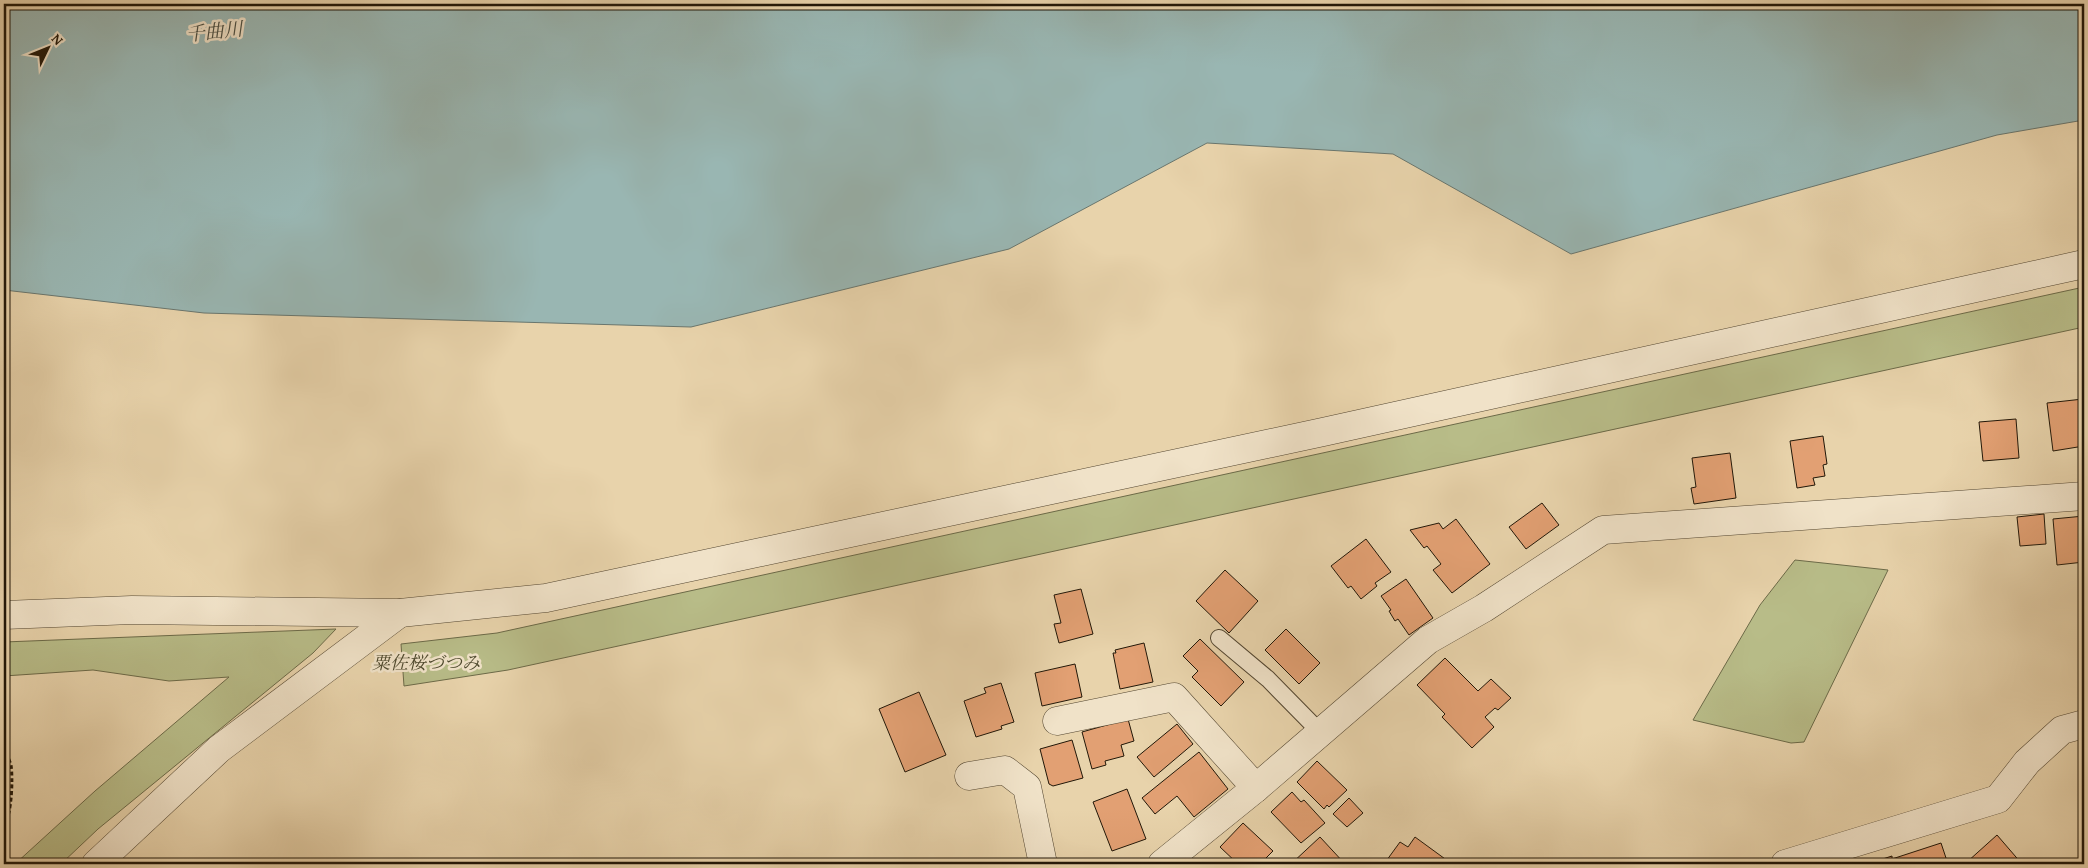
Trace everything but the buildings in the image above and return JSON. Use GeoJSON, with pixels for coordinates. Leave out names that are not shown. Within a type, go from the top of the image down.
{"type":"FeatureCollection","features":[{"type":"Feature","properties":{"kind":"street"},"geometry":{"type":"LineString","coordinates":[[4,615],[132,610],[400,613],[546,598],[1323,432],[2084,264]]}},
{"type":"Feature","properties":{"kind":"street"},"geometry":{"type":"LineString","coordinates":[[1177,860],[1256,788],[1428,640],[1484,608],[1603,530],[2084,496]]}},
{"type":"Feature","properties":{"kind":"street"},"geometry":{"type":"LineString","coordinates":[[96,864],[219,749],[400,613]]}},
{"type":"Feature","properties":{"kind":"street"},"geometry":{"type":"LineString","coordinates":[[1057,721],[1174,697],[1256,788]]}},
{"type":"Feature","properties":{"kind":"street"},"geometry":{"type":"LineString","coordinates":[[1785,864],[1998,799],[2027,762],[2062,730],[2084,724]]}},
{"type":"Feature","properties":{"kind":"street"},"geometry":{"type":"LineString","coordinates":[[969,776],[1005,770],[1027,787],[1043,864]]}},
{"type":"Feature","properties":{"kind":"lane"},"geometry":{"type":"LineString","coordinates":[[1219,638],[1268,679],[1320,732]]}},
{"type":"Feature","properties":{"kind":"path"},"geometry":{"type":"LineString","coordinates":[[4,747],[11,766],[10,801],[7,821],[4,824]]}},
{"type":"Feature","properties":{"kind":"green space","name":"粟佐桜づつみ"},"geometry":{"type":"Polygon","coordinates":[[[2084,287],[2084,327],[508,670],[404,686],[401,644],[497,633],[2084,287]]]}},
{"type":"Feature","properties":{"kind":"green space"},"geometry":{"type":"Polygon","coordinates":[[[1795,560],[1888,570],[1804,742],[1791,743],[1693,720],[1760,605],[1795,560]]]}},
{"type":"Feature","properties":{"kind":"green space"},"geometry":{"type":"Polygon","coordinates":[[[336,629],[313,653],[98,829],[61,864],[15,864],[95,791],[229,677],[169,681],[93,670],[4,676],[4,642],[336,629]]]}},
{"type":"Feature","properties":{"kind":"water","name":"千曲川"},"geometry":{"type":"Polygon","coordinates":[[[4,4],[2084,4],[2084,120],[1997,135],[1571,254],[1393,154],[1207,143],[1009,249],[691,327],[204,313],[4,290],[4,4]]]}}]}
